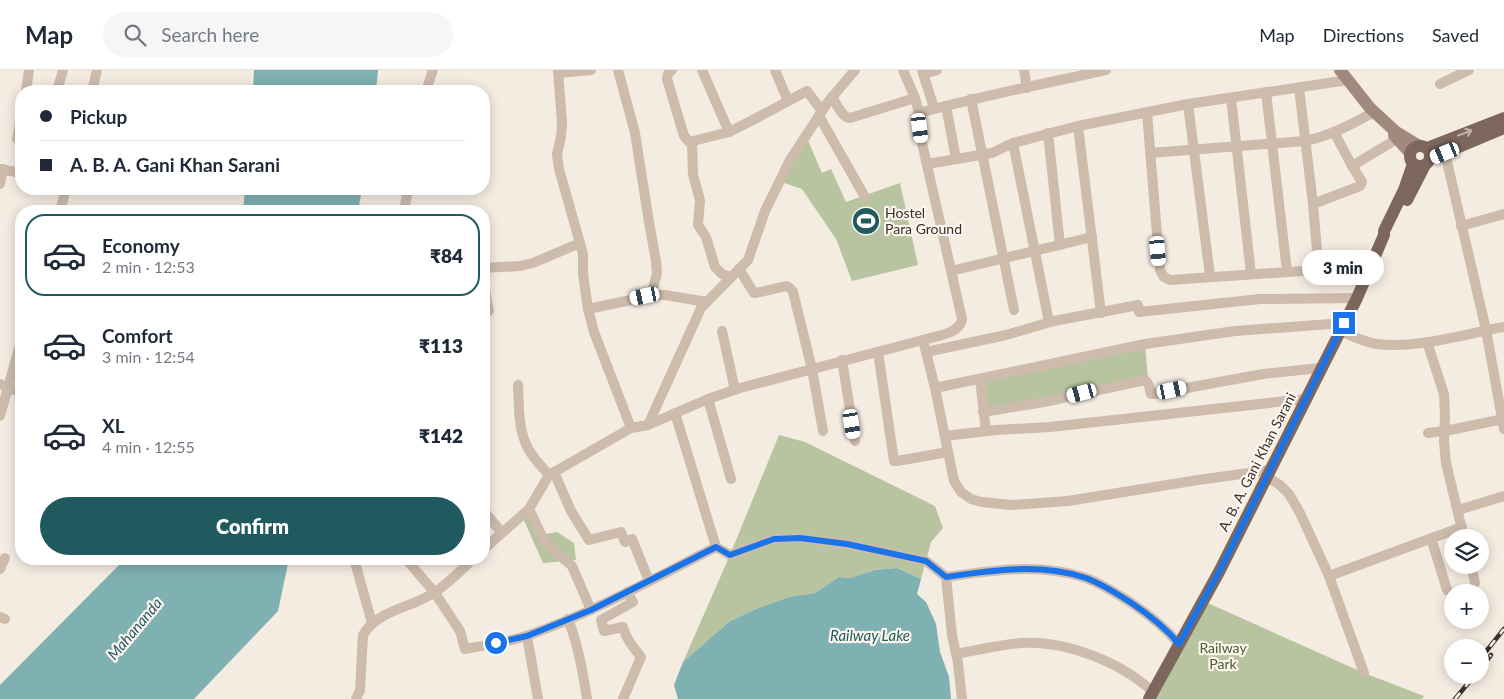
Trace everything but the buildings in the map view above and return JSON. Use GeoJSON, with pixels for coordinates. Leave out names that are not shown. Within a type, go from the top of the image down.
{"type":"FeatureCollection","features":[{"type":"Feature","properties":{"kind":"main road"},"geometry":{"type":"LineString","coordinates":[[1344,75],[1398,139],[1421,156],[1445,153],[1504,128]]}},
{"type":"Feature","properties":{"kind":"main road"},"geometry":{"type":"LineString","coordinates":[[1421,156],[1504,118]]}},
{"type":"Feature","properties":{"kind":"main road"},"geometry":{"type":"LineString","coordinates":[[1387,125],[1421,156]]}},
{"type":"Feature","properties":{"kind":"main road","name":"A. B. A. Gani Khan Sarani"},"geometry":{"type":"LineString","coordinates":[[1151,695],[1219,572],[1320,368],[1357,298],[1376,256],[1384,230],[1421,156]]}},
{"type":"Feature","properties":{"kind":"street"},"geometry":{"type":"LineString","coordinates":[[27,85],[30,70]]}},
{"type":"Feature","properties":{"kind":"street"},"geometry":{"type":"LineString","coordinates":[[59,85],[63,70]]}},
{"type":"Feature","properties":{"kind":"street"},"geometry":{"type":"LineString","coordinates":[[93,85],[97,70]]}},
{"type":"Feature","properties":{"kind":"street"},"geometry":{"type":"LineString","coordinates":[[428,85],[432,70]]}},
{"type":"Feature","properties":{"kind":"street"},"geometry":{"type":"LineString","coordinates":[[591,70],[558,71],[562,123],[557,160],[583,254],[583,274],[588,309],[631,428]]}},
{"type":"Feature","properties":{"kind":"street"},"geometry":{"type":"LineString","coordinates":[[618,70],[635,133],[656,261],[657,274],[651,296]]}},
{"type":"Feature","properties":{"kind":"street"},"geometry":{"type":"LineString","coordinates":[[672,70],[668,74],[667,79],[685,139],[692,142],[729,132],[806,90],[865,197]]}},
{"type":"Feature","properties":{"kind":"street"},"geometry":{"type":"LineString","coordinates":[[702,70],[729,132]]}},
{"type":"Feature","properties":{"kind":"street"},"geometry":{"type":"LineString","coordinates":[[775,70],[788,101]]}},
{"type":"Feature","properties":{"kind":"street"},"geometry":{"type":"LineString","coordinates":[[490,544],[529,509],[551,473],[631,428],[648,425],[734,390],[923,340],[956,330],[961,325],[962,319],[922,143],[915,98],[903,70]]}},
{"type":"Feature","properties":{"kind":"street"},"geometry":{"type":"LineString","coordinates":[[934,108],[923,72],[937,70]]}},
{"type":"Feature","properties":{"kind":"street"},"geometry":{"type":"LineString","coordinates":[[1024,70],[1027,88]]}},
{"type":"Feature","properties":{"kind":"street"},"geometry":{"type":"LineString","coordinates":[[918,113],[971,99],[1106,70]]}},
{"type":"Feature","properties":{"kind":"street"},"geometry":{"type":"LineString","coordinates":[[1440,84],[1469,70]]}},
{"type":"Feature","properties":{"kind":"street"},"geometry":{"type":"LineString","coordinates":[[648,425],[701,308],[748,260],[765,211],[790,160],[849,72]]}},
{"type":"Feature","properties":{"kind":"street"},"geometry":{"type":"LineString","coordinates":[[927,164],[999,151],[1013,143],[1078,126],[1188,104],[1299,88],[1344,75]]}},
{"type":"Feature","properties":{"kind":"street"},"geometry":{"type":"LineString","coordinates":[[1299,88],[1313,204],[1316,251],[1322,256],[1376,256]]}},
{"type":"Feature","properties":{"kind":"street"},"geometry":{"type":"LineString","coordinates":[[1266,92],[1288,271]]}},
{"type":"Feature","properties":{"kind":"street"},"geometry":{"type":"LineString","coordinates":[[832,97],[846,118],[915,98]]}},
{"type":"Feature","properties":{"kind":"street"},"geometry":{"type":"LineString","coordinates":[[1231,98],[1250,274]]}},
{"type":"Feature","properties":{"kind":"street"},"geometry":{"type":"LineString","coordinates":[[971,99],[1014,310]]}},
{"type":"Feature","properties":{"kind":"street"},"geometry":{"type":"LineString","coordinates":[[1188,104],[1210,276]]}},
{"type":"Feature","properties":{"kind":"street"},"geometry":{"type":"LineString","coordinates":[[946,106],[956,158]]}},
{"type":"Feature","properties":{"kind":"street"},"geometry":{"type":"LineString","coordinates":[[1150,153],[1305,141],[1334,132],[1374,112]]}},
{"type":"Feature","properties":{"kind":"street"},"geometry":{"type":"LineString","coordinates":[[1147,113],[1160,270],[1164,277],[1170,280],[1288,271],[1346,268],[1369,269]]}},
{"type":"Feature","properties":{"kind":"street"},"geometry":{"type":"LineString","coordinates":[[1078,126],[1101,313]]}},
{"type":"Feature","properties":{"kind":"street"},"geometry":{"type":"LineString","coordinates":[[1313,204],[1362,185],[1334,132]]}},
{"type":"Feature","properties":{"kind":"street"},"geometry":{"type":"LineString","coordinates":[[1048,133],[1060,245]]}},
{"type":"Feature","properties":{"kind":"street"},"geometry":{"type":"LineString","coordinates":[[1352,166],[1398,139]]}},
{"type":"Feature","properties":{"kind":"street"},"geometry":{"type":"LineString","coordinates":[[692,142],[693,175],[700,200],[698,225],[709,247],[713,264],[722,274],[731,277]]}},
{"type":"Feature","properties":{"kind":"street"},"geometry":{"type":"LineString","coordinates":[[1013,143],[1049,322]]}},
{"type":"Feature","properties":{"kind":"street"},"geometry":{"type":"LineString","coordinates":[[1428,434],[1503,422],[1486,330],[1445,153]]}},
{"type":"Feature","properties":{"kind":"street"},"geometry":{"type":"LineString","coordinates":[[0,184],[2,169],[15,172]]}},
{"type":"Feature","properties":{"kind":"street"},"geometry":{"type":"LineString","coordinates":[[1461,226],[1504,214]]}},
{"type":"Feature","properties":{"kind":"street"},"geometry":{"type":"LineString","coordinates":[[951,271],[1092,237]]}},
{"type":"Feature","properties":{"kind":"street"},"geometry":{"type":"LineString","coordinates":[[490,268],[520,266],[533,263],[580,243]]}},
{"type":"Feature","properties":{"kind":"street"},"geometry":{"type":"LineString","coordinates":[[739,269],[752,291],[756,294],[786,286],[793,292],[812,368],[824,431]]}},
{"type":"Feature","properties":{"kind":"street"},"geometry":{"type":"LineString","coordinates":[[588,309],[651,296],[665,295],[707,302]]}},
{"type":"Feature","properties":{"kind":"street"},"geometry":{"type":"LineString","coordinates":[[926,352],[1006,335],[1049,322],[1138,305],[1139,312],[1260,299],[1357,298]]}},
{"type":"Feature","properties":{"kind":"street"},"geometry":{"type":"LineString","coordinates":[[935,388],[1144,344],[1235,331],[1342,327],[1357,338],[1376,344],[1396,345],[1427,342],[1504,327]]}},
{"type":"Feature","properties":{"kind":"street"},"geometry":{"type":"LineString","coordinates":[[722,331],[734,390]]}},
{"type":"Feature","properties":{"kind":"street"},"geometry":{"type":"LineString","coordinates":[[923,340],[954,481],[961,492],[972,499],[1011,505],[1068,501],[1198,480],[1267,475],[1289,494],[1300,513],[1328,576],[1364,673]]}},
{"type":"Feature","properties":{"kind":"street"},"geometry":{"type":"LineString","coordinates":[[1427,342],[1444,394],[1446,463],[1462,529]]}},
{"type":"Feature","properties":{"kind":"street"},"geometry":{"type":"LineString","coordinates":[[878,352],[894,460],[948,452]]}},
{"type":"Feature","properties":{"kind":"street"},"geometry":{"type":"LineString","coordinates":[[0,416],[4,386],[15,356]]}},
{"type":"Feature","properties":{"kind":"street"},"geometry":{"type":"LineString","coordinates":[[842,360],[855,440]]}},
{"type":"Feature","properties":{"kind":"street"},"geometry":{"type":"LineString","coordinates":[[983,412],[1044,402],[1145,380],[1148,382],[1151,394],[1154,394],[1263,374],[1320,368]]}},
{"type":"Feature","properties":{"kind":"street"},"geometry":{"type":"LineString","coordinates":[[980,379],[986,431]]}},
{"type":"Feature","properties":{"kind":"street"},"geometry":{"type":"LineString","coordinates":[[518,385],[521,426],[528,449],[551,473],[589,540],[621,532],[625,542],[632,539],[649,581]]}},
{"type":"Feature","properties":{"kind":"street"},"geometry":{"type":"LineString","coordinates":[[708,399],[731,479]]}},
{"type":"Feature","properties":{"kind":"street"},"geometry":{"type":"LineString","coordinates":[[945,436],[1050,427],[1305,399]]}},
{"type":"Feature","properties":{"kind":"street"},"geometry":{"type":"LineString","coordinates":[[675,413],[716,547],[730,555],[774,539],[800,538],[847,544],[926,561],[946,577],[952,635],[962,699]]}},
{"type":"Feature","properties":{"kind":"street"},"geometry":{"type":"LineString","coordinates":[[1458,510],[1504,496]]}},
{"type":"Feature","properties":{"kind":"street"},"geometry":{"type":"LineString","coordinates":[[529,509],[545,543],[572,566],[591,610]]}},
{"type":"Feature","properties":{"kind":"street"},"geometry":{"type":"LineString","coordinates":[[490,518],[502,533]]}},
{"type":"Feature","properties":{"kind":"street"},"geometry":{"type":"LineString","coordinates":[[1328,576],[1431,538],[1444,536]]}},
{"type":"Feature","properties":{"kind":"street"},"geometry":{"type":"LineString","coordinates":[[1431,538],[1445,584]]}},
{"type":"Feature","properties":{"kind":"street"},"geometry":{"type":"LineString","coordinates":[[411,565],[435,593],[460,631],[465,649],[527,636],[591,610],[716,547]]}},
{"type":"Feature","properties":{"kind":"street"},"geometry":{"type":"LineString","coordinates":[[0,569],[5,558]]}},
{"type":"Feature","properties":{"kind":"street"},"geometry":{"type":"LineString","coordinates":[[356,565],[372,623]]}},
{"type":"Feature","properties":{"kind":"street"},"geometry":{"type":"LineString","coordinates":[[356,699],[360,690],[363,635],[372,623],[435,593],[466,565]]}},
{"type":"Feature","properties":{"kind":"street"},"geometry":{"type":"LineString","coordinates":[[946,577],[983,571],[1033,569],[1054,570],[1087,579],[1110,589],[1149,615],[1169,632],[1179,644]]}},
{"type":"Feature","properties":{"kind":"street"},"geometry":{"type":"LineString","coordinates":[[1473,574],[1475,583]]}},
{"type":"Feature","properties":{"kind":"street"},"geometry":{"type":"LineString","coordinates":[[623,699],[641,657],[631,645],[623,627],[604,631],[601,620],[633,602],[627,592]]}},
{"type":"Feature","properties":{"kind":"street"},"geometry":{"type":"LineString","coordinates":[[568,619],[576,645],[587,699]]}},
{"type":"Feature","properties":{"kind":"street"},"geometry":{"type":"LineString","coordinates":[[527,636],[538,699]]}},
{"type":"Feature","properties":{"kind":"street"},"geometry":{"type":"LineString","coordinates":[[956,654],[1023,643],[1062,647],[1084,652],[1117,666],[1145,684],[1151,695]]}},
{"type":"Feature","properties":{"kind":"green space","name":"Hostel Para Ground"},"geometry":{"type":"Polygon","coordinates":[[[806,136],[822,173],[831,169],[846,202],[900,183],[918,265],[852,281],[836,239],[802,189],[784,183],[806,136]]]}},
{"type":"Feature","properties":{"kind":"green space"},"geometry":{"type":"Polygon","coordinates":[[[1145,344],[1148,379],[984,411],[980,380],[1145,344]]]}},
{"type":"Feature","properties":{"kind":"green space"},"geometry":{"type":"Polygon","coordinates":[[[779,435],[805,442],[935,506],[943,528],[931,542],[921,579],[897,568],[875,570],[850,578],[839,577],[815,593],[789,597],[730,621],[683,662],[730,555],[779,435]]]}},
{"type":"Feature","properties":{"kind":"green space"},"geometry":{"type":"Polygon","coordinates":[[[529,509],[546,534],[557,532],[574,543],[576,560],[543,563],[522,516],[529,509]]]}},
{"type":"Feature","properties":{"kind":"green space","name":"Railway Park"},"geometry":{"type":"Polygon","coordinates":[[[1203,601],[1364,673],[1424,696],[1422,699],[1154,699],[1203,601]]]}},
{"type":"Feature","properties":{"kind":"water"},"geometry":{"type":"Polygon","coordinates":[[[254,70],[378,70],[377,85],[253,85],[254,70]]]}},
{"type":"Feature","properties":{"kind":"water"},"geometry":{"type":"Polygon","coordinates":[[[244,195],[361,195],[359,205],[244,205],[244,195]]]}},
{"type":"Feature","properties":{"kind":"water","name":"Mahananda"},"geometry":{"type":"Polygon","coordinates":[[[119,565],[288,565],[278,611],[194,699],[0,699],[0,685],[119,565]]]}},
{"type":"Feature","properties":{"kind":"water","name":"Railway Lake"},"geometry":{"type":"Polygon","coordinates":[[[897,568],[921,579],[917,594],[926,602],[936,624],[940,652],[949,677],[951,699],[678,699],[674,685],[683,662],[730,621],[789,597],[815,593],[839,577],[850,578],[875,570],[897,568]]]}},
{"type":"Feature","properties":{"kind":"railway"},"geometry":{"type":"LineString","coordinates":[[1489,648],[1504,629]]}},
{"type":"Feature","properties":{"kind":"railway"},"geometry":{"type":"LineString","coordinates":[[1455,699],[1468,684]]}},
{"type":"Feature","properties":{"kind":"place","name":"Hostel Para Ground"},"geometry":{"type":"Point","coordinates":[866,221]}},
{"type":"Feature","properties":{"kind":"route"},"geometry":{"type":"LineString","coordinates":[[496,643],[527,636],[591,610],[716,547],[730,555],[774,539],[800,538],[847,544],[926,561],[946,577],[983,571],[1033,569],[1054,570],[1087,579],[1110,589],[1149,615],[1169,632],[1179,644],[1219,572],[1344,323]]}}]}
